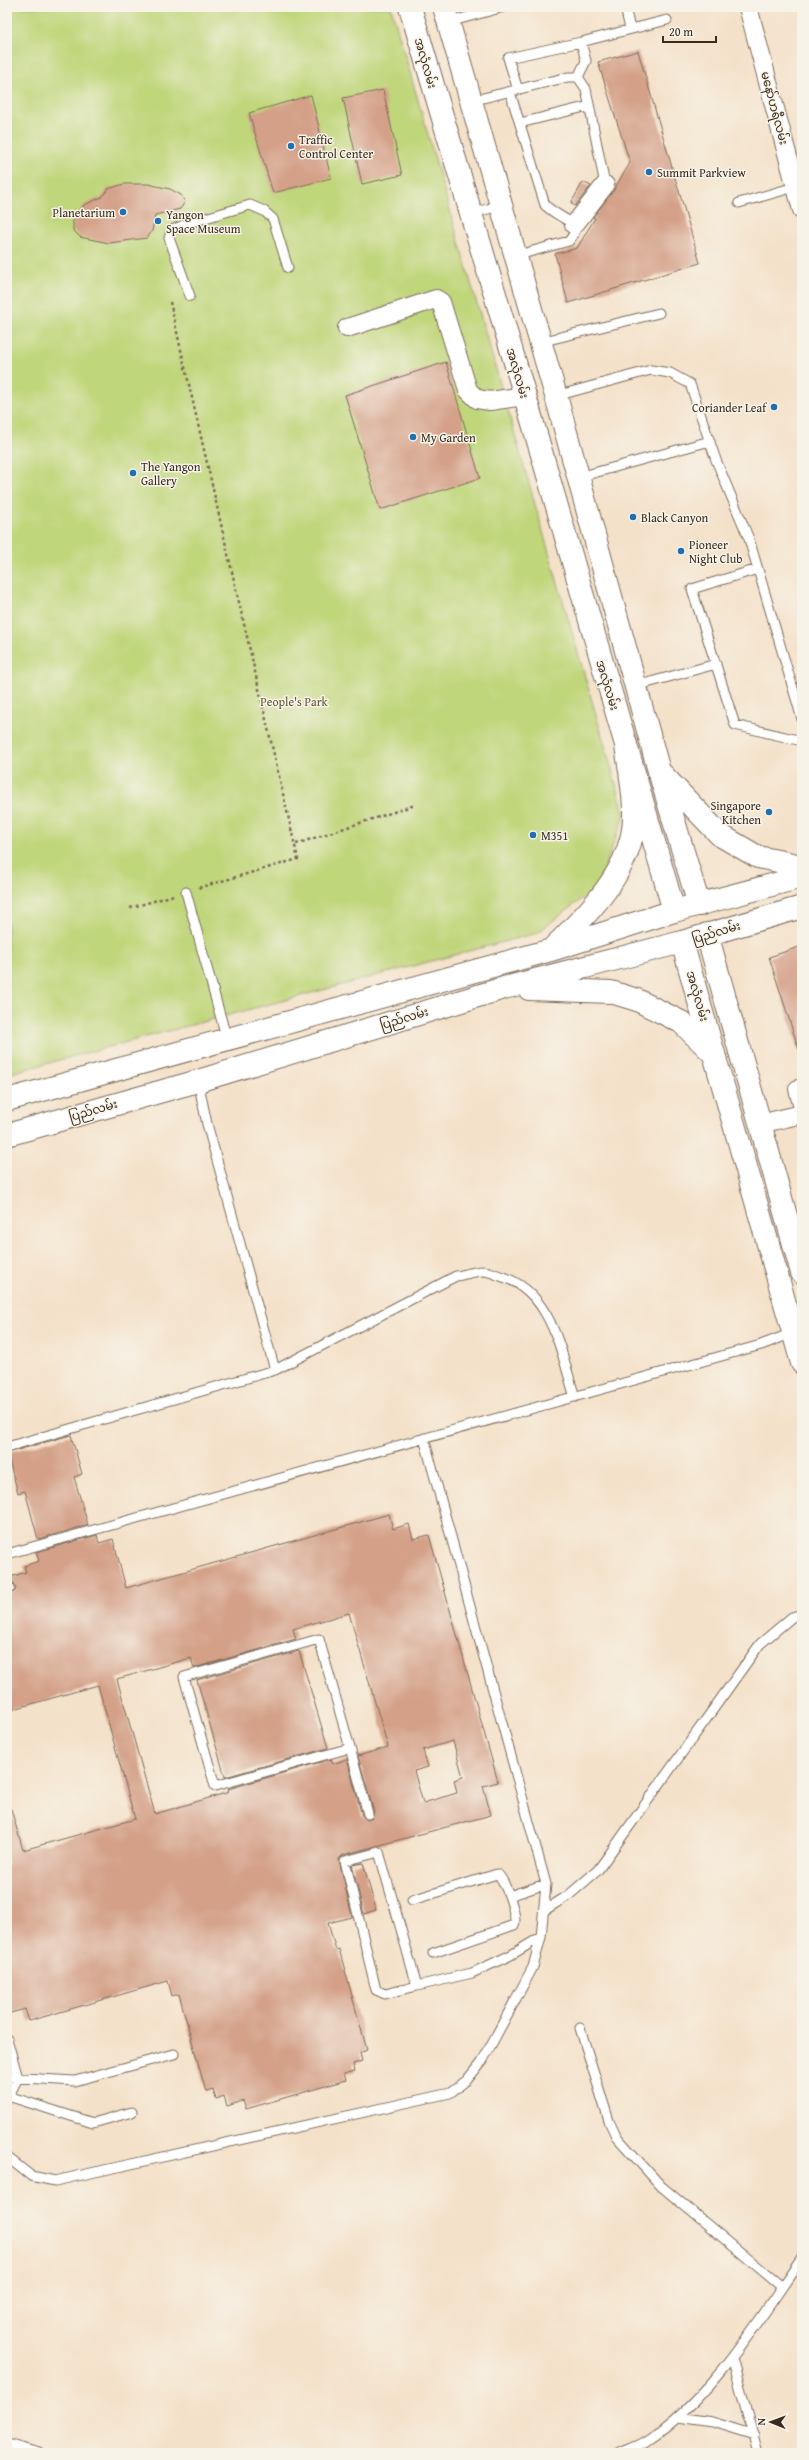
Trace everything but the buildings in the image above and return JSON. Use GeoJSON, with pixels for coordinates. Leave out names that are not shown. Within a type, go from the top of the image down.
{"type":"FeatureCollection","features":[{"type":"Feature","properties":{"kind":"main road","name":"အလုံလမ်း"},"geometry":{"type":"LineString","coordinates":[[410,7],[525,396],[714,1054],[798,1331],[802,1363]]}},
{"type":"Feature","properties":{"kind":"main road","name":"အလုံလမ်း"},"geometry":{"type":"LineString","coordinates":[[446,14],[579,477],[659,770],[699,905],[802,1273]]}},
{"type":"Feature","properties":{"kind":"main road"},"geometry":{"type":"LineString","coordinates":[[611,694],[636,686]]}},
{"type":"Feature","properties":{"kind":"main road"},"geometry":{"type":"LineString","coordinates":[[551,950],[594,908],[616,874],[628,848],[634,819],[626,745]]}},
{"type":"Feature","properties":{"kind":"main road"},"geometry":{"type":"LineString","coordinates":[[659,770],[720,835],[758,857],[802,866]]}},
{"type":"Feature","properties":{"kind":"main road"},"geometry":{"type":"LineString","coordinates":[[7,1100],[551,950],[674,911],[802,877]]}},
{"type":"Feature","properties":{"kind":"main road","name":"ပြည်လမ်း"},"geometry":{"type":"LineString","coordinates":[[7,1135],[198,1081],[504,988],[682,942],[802,907]]}},
{"type":"Feature","properties":{"kind":"main road"},"geometry":{"type":"LineString","coordinates":[[504,988],[611,992],[637,1000],[681,1022],[714,1054]]}},
{"type":"Feature","properties":{"kind":"street","name":"မနော်ဟရီလမ်း"},"geometry":{"type":"LineString","coordinates":[[748,7],[802,210]]}},
{"type":"Feature","properties":{"kind":"street"},"geometry":{"type":"LineString","coordinates":[[574,225],[605,185]]}},
{"type":"Feature","properties":{"kind":"street"},"geometry":{"type":"LineString","coordinates":[[347,328],[436,299],[441,302],[468,390],[477,399],[490,400],[525,396]]}},
{"type":"Feature","properties":{"kind":"street"},"geometry":{"type":"LineString","coordinates":[[760,1124],[802,1114]]}},
{"type":"Feature","properties":{"kind":"lane"},"geometry":{"type":"LineString","coordinates":[[446,14],[504,7]]}},
{"type":"Feature","properties":{"kind":"lane"},"geometry":{"type":"LineString","coordinates":[[625,7],[630,29]]}},
{"type":"Feature","properties":{"kind":"lane"},"geometry":{"type":"LineString","coordinates":[[515,256],[569,241],[574,234],[574,225],[565,218],[553,214],[545,205],[520,123],[508,58],[581,42],[667,20]]}},
{"type":"Feature","properties":{"kind":"lane"},"geometry":{"type":"LineString","coordinates":[[578,78],[586,61],[581,42]]}},
{"type":"Feature","properties":{"kind":"lane"},"geometry":{"type":"LineString","coordinates":[[471,101],[568,77],[578,78],[586,89],[605,185]]}},
{"type":"Feature","properties":{"kind":"lane"},"geometry":{"type":"LineString","coordinates":[[520,123],[589,106]]}},
{"type":"Feature","properties":{"kind":"lane"},"geometry":{"type":"LineString","coordinates":[[739,203],[795,187]]}},
{"type":"Feature","properties":{"kind":"lane"},"geometry":{"type":"LineString","coordinates":[[190,296],[169,238],[172,230],[188,222],[250,205],[264,211],[273,219],[288,268]]}},
{"type":"Feature","properties":{"kind":"lane"},"geometry":{"type":"LineString","coordinates":[[470,213],[501,206]]}},
{"type":"Feature","properties":{"kind":"lane"},"geometry":{"type":"LineString","coordinates":[[540,342],[659,313]]}},
{"type":"Feature","properties":{"kind":"lane"},"geometry":{"type":"LineString","coordinates":[[556,396],[651,370],[670,373],[690,384],[710,441],[749,539],[802,719]]}},
{"type":"Feature","properties":{"kind":"lane"},"geometry":{"type":"LineString","coordinates":[[579,477],[710,441]]}},
{"type":"Feature","properties":{"kind":"lane"},"geometry":{"type":"LineString","coordinates":[[758,569],[692,589],[735,724],[802,741]]}},
{"type":"Feature","properties":{"kind":"lane"},"geometry":{"type":"LineString","coordinates":[[636,686],[716,664]]}},
{"type":"Feature","properties":{"kind":"lane"},"geometry":{"type":"LineString","coordinates":[[186,892],[227,1040]]}},
{"type":"Feature","properties":{"kind":"lane"},"geometry":{"type":"LineString","coordinates":[[198,1081],[207,1124],[275,1370]]}},
{"type":"Feature","properties":{"kind":"lane"},"geometry":{"type":"LineString","coordinates":[[7,1447],[275,1370],[456,1276],[484,1271],[504,1277],[524,1286],[537,1302],[549,1319],[575,1397]]}},
{"type":"Feature","properties":{"kind":"lane"},"geometry":{"type":"LineString","coordinates":[[7,1554],[761,1345],[798,1331]]}},
{"type":"Feature","properties":{"kind":"lane"},"geometry":{"type":"LineString","coordinates":[[7,2157],[31,2176],[56,2180],[450,2093],[467,2080],[483,2060],[533,1967],[541,1937],[545,1910],[546,1884],[424,1438]]}},
{"type":"Feature","properties":{"kind":"lane"},"geometry":{"type":"LineString","coordinates":[[545,1910],[569,1895],[598,1870],[760,1644],[792,1617],[802,1614]]}},
{"type":"Feature","properties":{"kind":"lane"},"geometry":{"type":"LineString","coordinates":[[350,1748],[215,1786],[184,1677],[319,1639],[350,1748],[368,1814]]}},
{"type":"Feature","properties":{"kind":"lane"},"geometry":{"type":"LineString","coordinates":[[417,1986],[379,1852],[345,1861],[376,1990],[385,1994],[417,1986],[472,1972],[511,1955],[541,1937]]}},
{"type":"Feature","properties":{"kind":"lane"},"geometry":{"type":"LineString","coordinates":[[412,1900],[497,1874],[501,1876],[509,1896],[516,1919],[514,1925],[433,1953]]}},
{"type":"Feature","properties":{"kind":"lane"},"geometry":{"type":"LineString","coordinates":[[509,1896],[546,1884]]}},
{"type":"Feature","properties":{"kind":"lane"},"geometry":{"type":"LineString","coordinates":[[580,2028],[609,2121],[616,2136],[661,2186],[782,2287]]}},
{"type":"Feature","properties":{"kind":"lane"},"geometry":{"type":"LineString","coordinates":[[7,2039],[18,2078],[8,2097],[93,2123],[132,2112]]}},
{"type":"Feature","properties":{"kind":"lane"},"geometry":{"type":"LineString","coordinates":[[7,2077],[75,2081],[174,2054]]}},
{"type":"Feature","properties":{"kind":"lane"},"geometry":{"type":"LineString","coordinates":[[620,2453],[647,2441],[678,2417],[732,2358],[802,2258]]}},
{"type":"Feature","properties":{"kind":"lane"},"geometry":{"type":"LineString","coordinates":[[732,2358],[758,2453]]}},
{"type":"Feature","properties":{"kind":"lane"},"geometry":{"type":"LineString","coordinates":[[678,2417],[712,2422],[754,2435]]}},
{"type":"Feature","properties":{"kind":"lane"},"geometry":{"type":"LineString","coordinates":[[7,2444],[39,2453]]}},
{"type":"Feature","properties":{"kind":"path"},"geometry":{"type":"LineString","coordinates":[[130,908],[298,859],[296,844],[170,302]]}},
{"type":"Feature","properties":{"kind":"path"},"geometry":{"type":"LineString","coordinates":[[296,844],[415,805]]}},
{"type":"Feature","properties":{"kind":"green space","name":"People's Park"},"geometry":{"type":"Polygon","coordinates":[[[7,7],[391,7],[625,815],[596,888],[537,933],[7,1074],[7,7]]]}},
{"type":"Feature","properties":{"kind":"place","name":"Traffic Control Center"},"geometry":{"type":"Point","coordinates":[291,146]}},
{"type":"Feature","properties":{"kind":"place","name":"Summit Parkview"},"geometry":{"type":"Point","coordinates":[649,172]}},
{"type":"Feature","properties":{"kind":"place","name":"Planetarium"},"geometry":{"type":"Point","coordinates":[123,212]}},
{"type":"Feature","properties":{"kind":"place","name":"Yangon Space Museum"},"geometry":{"type":"Point","coordinates":[158,221]}},
{"type":"Feature","properties":{"kind":"place","name":"Coriander Leaf"},"geometry":{"type":"Point","coordinates":[774,407]}},
{"type":"Feature","properties":{"kind":"place","name":"My Garden"},"geometry":{"type":"Point","coordinates":[413,437]}},
{"type":"Feature","properties":{"kind":"place","name":"The Yangon Gallery"},"geometry":{"type":"Point","coordinates":[133,473]}},
{"type":"Feature","properties":{"kind":"place","name":"Black Canyon"},"geometry":{"type":"Point","coordinates":[633,517]}},
{"type":"Feature","properties":{"kind":"place","name":"Pioneer Night Club"},"geometry":{"type":"Point","coordinates":[681,551]}},
{"type":"Feature","properties":{"kind":"place","name":"Singapore Kitchen"},"geometry":{"type":"Point","coordinates":[769,812]}},
{"type":"Feature","properties":{"kind":"place","name":"M351"},"geometry":{"type":"Point","coordinates":[533,835]}}]}
